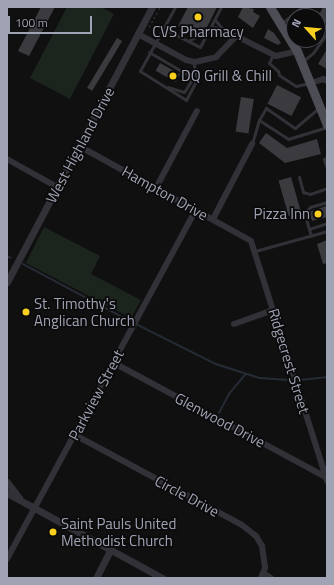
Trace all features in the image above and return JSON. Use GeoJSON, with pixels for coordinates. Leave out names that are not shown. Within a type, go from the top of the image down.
{"type":"FeatureCollection","features":[{"type":"Feature","properties":{"kind":"main road"},"geometry":{"type":"LineString","coordinates":[[270,7],[297,51],[321,107],[327,126]]}},
{"type":"Feature","properties":{"kind":"street","name":"West Highland Drive"},"geometry":{"type":"LineString","coordinates":[[7,282],[152,7]]}},
{"type":"Feature","properties":{"kind":"street"},"geometry":{"type":"LineString","coordinates":[[138,34],[193,61],[216,57],[236,36],[273,55],[284,55],[297,51]]}},
{"type":"Feature","properties":{"kind":"street"},"geometry":{"type":"LineString","coordinates":[[311,83],[323,79],[327,81]]}},
{"type":"Feature","properties":{"kind":"street"},"geometry":{"type":"LineString","coordinates":[[156,188],[197,111]]}},
{"type":"Feature","properties":{"kind":"street"},"geometry":{"type":"LineString","coordinates":[[213,219],[252,144]]}},
{"type":"Feature","properties":{"kind":"street","name":"Hampton Drive"},"geometry":{"type":"LineString","coordinates":[[79,146],[251,241]]}},
{"type":"Feature","properties":{"kind":"street"},"geometry":{"type":"LineString","coordinates":[[7,159],[57,187]]}},
{"type":"Feature","properties":{"kind":"street","name":"Parkview Street"},"geometry":{"type":"LineString","coordinates":[[7,559],[196,210]]}},
{"type":"Feature","properties":{"kind":"street","name":"Ridgecrest Street"},"geometry":{"type":"LineString","coordinates":[[251,241],[326,479]]}},
{"type":"Feature","properties":{"kind":"street"},"geometry":{"type":"LineString","coordinates":[[234,324],[274,310]]}},
{"type":"Feature","properties":{"kind":"street","name":"Glenwood Drive"},"geometry":{"type":"LineString","coordinates":[[114,363],[326,479]]}},
{"type":"Feature","properties":{"kind":"street","name":"Circle Drive"},"geometry":{"type":"LineString","coordinates":[[75,435],[242,526],[256,536],[262,546],[262,576],[271,578]]}},
{"type":"Feature","properties":{"kind":"street"},"geometry":{"type":"LineString","coordinates":[[7,482],[22,501]]}},
{"type":"Feature","properties":{"kind":"street"},"geometry":{"type":"LineString","coordinates":[[7,493],[162,578]]}},
{"type":"Feature","properties":{"kind":"street"},"geometry":{"type":"LineString","coordinates":[[96,578],[110,550]]}},
{"type":"Feature","properties":{"kind":"lane"},"geometry":{"type":"LineString","coordinates":[[176,7],[140,71],[186,100],[197,79],[193,61]]}},
{"type":"Feature","properties":{"kind":"lane"},"geometry":{"type":"LineString","coordinates":[[164,29],[200,47],[222,7]]}},
{"type":"Feature","properties":{"kind":"lane"},"geometry":{"type":"LineString","coordinates":[[281,23],[290,19],[302,7]]}},
{"type":"Feature","properties":{"kind":"lane"},"geometry":{"type":"LineString","coordinates":[[215,20],[222,28],[236,36]]}},
{"type":"Feature","properties":{"kind":"lane"},"geometry":{"type":"LineString","coordinates":[[210,27],[222,28]]}},
{"type":"Feature","properties":{"kind":"lane"},"geometry":{"type":"LineString","coordinates":[[188,41],[208,31]]}},
{"type":"Feature","properties":{"kind":"lane"},"geometry":{"type":"LineString","coordinates":[[302,62],[313,53],[327,33]]}},
{"type":"Feature","properties":{"kind":"lane"},"geometry":{"type":"LineString","coordinates":[[150,52],[190,76],[190,81],[182,93],[166,86]]}},
{"type":"Feature","properties":{"kind":"lane"},"geometry":{"type":"LineString","coordinates":[[273,55],[270,63],[278,70],[279,75],[296,86],[311,83]]}},
{"type":"Feature","properties":{"kind":"lane"},"geometry":{"type":"LineString","coordinates":[[252,144],[259,120],[266,108],[297,128],[321,107]]}},
{"type":"Feature","properties":{"kind":"lane"},"geometry":{"type":"LineString","coordinates":[[259,120],[288,139],[327,126]]}},
{"type":"Feature","properties":{"kind":"lane"},"geometry":{"type":"LineString","coordinates":[[327,157],[324,159],[327,169]]}},
{"type":"Feature","properties":{"kind":"lane"},"geometry":{"type":"LineString","coordinates":[[299,177],[303,192],[310,194],[327,188]]}},
{"type":"Feature","properties":{"kind":"lane"},"geometry":{"type":"LineString","coordinates":[[311,236],[305,215],[306,211],[310,207],[327,202]]}},
{"type":"Feature","properties":{"kind":"lane"},"geometry":{"type":"LineString","coordinates":[[309,229],[327,223]]}},
{"type":"Feature","properties":{"kind":"lane"},"geometry":{"type":"LineString","coordinates":[[255,251],[327,231]]}},
{"type":"Feature","properties":{"kind":"shaded area"},"geometry":{"type":"Polygon","coordinates":[[[67,7],[101,7],[114,14],[70,99],[30,78],[67,7]]]}},
{"type":"Feature","properties":{"kind":"shaded area"},"geometry":{"type":"Polygon","coordinates":[[[44,227],[100,256],[91,274],[141,300],[131,318],[26,263],[44,227]]]}},
{"type":"Feature","properties":{"kind":"building"},"geometry":{"type":"Polygon","coordinates":[[[41,7],[55,7],[29,56],[18,51],[41,7]]]}},
{"type":"Feature","properties":{"kind":"building","name":"CVS Pharmacy"},"geometry":{"type":"Polygon","coordinates":[[[188,7],[217,7],[206,29],[194,34],[178,26],[188,7]]]}},
{"type":"Feature","properties":{"kind":"building"},"geometry":{"type":"Polygon","coordinates":[[[243,7],[254,9],[253,12],[260,16],[253,28],[238,17],[243,7]]]}},
{"type":"Feature","properties":{"kind":"building"},"geometry":{"type":"Polygon","coordinates":[[[327,7],[326,22],[326,8],[322,8],[327,7]]]}},
{"type":"Feature","properties":{"kind":"building"},"geometry":{"type":"Polygon","coordinates":[[[268,29],[274,33],[281,43],[278,45],[264,38],[268,29]]]}},
{"type":"Feature","properties":{"kind":"building"},"geometry":{"type":"Polygon","coordinates":[[[117,38],[122,41],[92,91],[87,88],[117,38]]]}},
{"type":"Feature","properties":{"kind":"building"},"geometry":{"type":"Polygon","coordinates":[[[327,49],[327,69],[318,64],[327,49]]]}},
{"type":"Feature","properties":{"kind":"building","name":"DQ Grill & Chill"},"geometry":{"type":"Polygon","coordinates":[[[160,63],[180,74],[176,82],[156,71],[160,63]]]}},
{"type":"Feature","properties":{"kind":"building"},"geometry":{"type":"Polygon","coordinates":[[[277,85],[301,97],[292,116],[267,104],[277,85]]]}},
{"type":"Feature","properties":{"kind":"building"},"geometry":{"type":"Polygon","coordinates":[[[241,97],[254,99],[248,134],[236,132],[241,97]]]}},
{"type":"Feature","properties":{"kind":"building"},"geometry":{"type":"Polygon","coordinates":[[[266,133],[287,148],[317,139],[321,154],[285,163],[259,143],[266,133]]]}},
{"type":"Feature","properties":{"kind":"building"},"geometry":{"type":"Polygon","coordinates":[[[291,177],[301,213],[289,216],[279,181],[291,177]]]}},
{"type":"Feature","properties":{"kind":"building","name":"Pizza Inn"},"geometry":{"type":"Polygon","coordinates":[[[326,206],[327,217],[312,221],[309,212],[326,206]]]}},
{"type":"Feature","properties":{"kind":"building"},"geometry":{"type":"Polygon","coordinates":[[[327,240],[327,263],[323,264],[317,244],[327,240]]]}},
{"type":"Feature","properties":{"kind":"waterway"},"geometry":{"type":"LineString","coordinates":[[7,256],[11,258]]}},
{"type":"Feature","properties":{"kind":"waterway"},"geometry":{"type":"LineString","coordinates":[[23,264],[130,321]]}},
{"type":"Feature","properties":{"kind":"waterway"},"geometry":{"type":"LineString","coordinates":[[138,325],[216,364],[260,378],[289,380]]}},
{"type":"Feature","properties":{"kind":"waterway"},"geometry":{"type":"LineString","coordinates":[[219,413],[229,394],[246,374]]}},
{"type":"Feature","properties":{"kind":"waterway"},"geometry":{"type":"LineString","coordinates":[[300,380],[327,377]]}},
{"type":"Feature","properties":{"kind":"place","name":"CVS Pharmacy"},"geometry":{"type":"Point","coordinates":[198,17]}},
{"type":"Feature","properties":{"kind":"place","name":"DQ Grill & Chill"},"geometry":{"type":"Point","coordinates":[173,76]}},
{"type":"Feature","properties":{"kind":"place","name":"Pizza Inn"},"geometry":{"type":"Point","coordinates":[318,214]}},
{"type":"Feature","properties":{"kind":"place","name":"St. Timothy's Anglican Church"},"geometry":{"type":"Point","coordinates":[26,312]}},
{"type":"Feature","properties":{"kind":"place","name":"Saint Pauls United Methodist Church"},"geometry":{"type":"Point","coordinates":[53,532]}}]}
